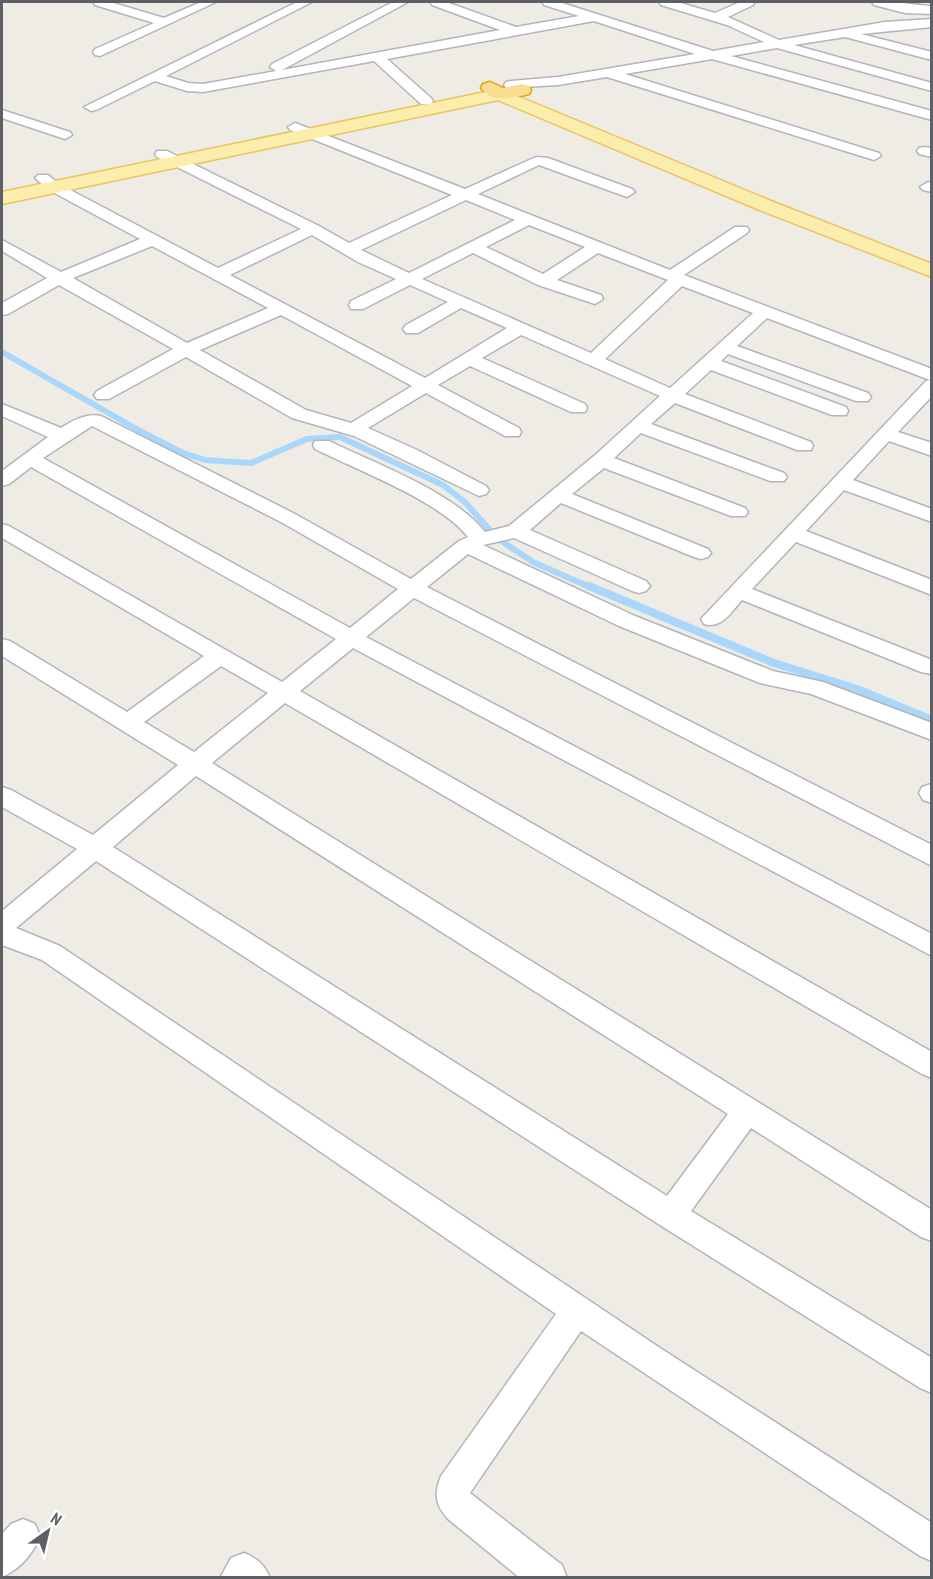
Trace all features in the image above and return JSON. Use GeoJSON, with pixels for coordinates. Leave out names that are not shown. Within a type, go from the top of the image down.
{"type":"FeatureCollection","features":[{"type":"Feature","properties":{"kind":"main road"},"geometry":{"type":"LineString","coordinates":[[302,131],[426,101],[506,89],[887,234]]}},
{"type":"Feature","properties":{"kind":"main road"},"geometry":{"type":"LineString","coordinates":[[2,186],[48,182],[506,89],[769,207],[932,271]]}},
{"type":"Feature","properties":{"kind":"main road"},"geometry":{"type":"LineString","coordinates":[[2,198],[48,182]]}},
{"type":"Feature","properties":{"kind":"street"},"geometry":{"type":"LineString","coordinates":[[99,2],[164,22]]}},
{"type":"Feature","properties":{"kind":"street"},"geometry":{"type":"LineString","coordinates":[[100,52],[210,2]]}},
{"type":"Feature","properties":{"kind":"street"},"geometry":{"type":"LineString","coordinates":[[91,107],[306,2]]}},
{"type":"Feature","properties":{"kind":"street"},"geometry":{"type":"LineString","coordinates":[[256,78],[402,2]]}},
{"type":"Feature","properties":{"kind":"street"},"geometry":{"type":"LineString","coordinates":[[436,2],[514,31]]}},
{"type":"Feature","properties":{"kind":"street"},"geometry":{"type":"LineString","coordinates":[[548,2],[709,54],[932,116]]}},
{"type":"Feature","properties":{"kind":"street"},"geometry":{"type":"LineString","coordinates":[[665,2],[746,27],[775,43],[801,52],[932,87]]}},
{"type":"Feature","properties":{"kind":"street"},"geometry":{"type":"LineString","coordinates":[[717,17],[749,2]]}},
{"type":"Feature","properties":{"kind":"street"},"geometry":{"type":"LineString","coordinates":[[878,2],[905,9],[932,10]]}},
{"type":"Feature","properties":{"kind":"street"},"geometry":{"type":"LineString","coordinates":[[154,76],[194,88],[594,17]]}},
{"type":"Feature","properties":{"kind":"street"},"geometry":{"type":"LineString","coordinates":[[506,89],[775,43],[885,26],[932,23]]}},
{"type":"Feature","properties":{"kind":"street"},"geometry":{"type":"LineString","coordinates":[[917,24],[932,28]]}},
{"type":"Feature","properties":{"kind":"street"},"geometry":{"type":"LineString","coordinates":[[842,33],[932,56]]}},
{"type":"Feature","properties":{"kind":"street"},"geometry":{"type":"LineString","coordinates":[[333,38],[360,59]]}},
{"type":"Feature","properties":{"kind":"street"},"geometry":{"type":"LineString","coordinates":[[376,57],[426,101]]}},
{"type":"Feature","properties":{"kind":"street"},"geometry":{"type":"LineString","coordinates":[[606,73],[874,156]]}},
{"type":"Feature","properties":{"kind":"street"},"geometry":{"type":"LineString","coordinates":[[2,114],[65,135]]}},
{"type":"Feature","properties":{"kind":"street"},"geometry":{"type":"LineString","coordinates":[[302,131],[764,312],[931,384],[712,619]]}},
{"type":"Feature","properties":{"kind":"street"},"geometry":{"type":"LineString","coordinates":[[168,158],[313,229],[381,267],[672,395],[804,446]]}},
{"type":"Feature","properties":{"kind":"street"},"geometry":{"type":"LineString","coordinates":[[348,250],[462,194],[540,160],[627,192]]}},
{"type":"Feature","properties":{"kind":"street"},"geometry":{"type":"LineString","coordinates":[[48,182],[424,387],[512,432]]}},
{"type":"Feature","properties":{"kind":"street"},"geometry":{"type":"LineString","coordinates":[[357,305],[527,220]]}},
{"type":"Feature","properties":{"kind":"street"},"geometry":{"type":"LineString","coordinates":[[219,274],[313,229]]}},
{"type":"Feature","properties":{"kind":"street"},"geometry":{"type":"LineString","coordinates":[[594,360],[675,278],[741,230]]}},
{"type":"Feature","properties":{"kind":"street"},"geometry":{"type":"LineString","coordinates":[[2,310],[59,278],[152,240]]}},
{"type":"Feature","properties":{"kind":"street"},"geometry":{"type":"LineString","coordinates":[[2,245],[299,414],[354,429],[410,454],[479,490]]}},
{"type":"Feature","properties":{"kind":"street"},"geometry":{"type":"LineString","coordinates":[[544,281],[596,246]]}},
{"type":"Feature","properties":{"kind":"street"},"geometry":{"type":"LineString","coordinates":[[472,247],[544,281],[595,299]]}},
{"type":"Feature","properties":{"kind":"street"},"geometry":{"type":"LineString","coordinates":[[412,329],[462,301]]}},
{"type":"Feature","properties":{"kind":"street"},"geometry":{"type":"LineString","coordinates":[[103,395],[185,350],[280,309]]}},
{"type":"Feature","properties":{"kind":"street"},"geometry":{"type":"LineString","coordinates":[[2,925],[195,764],[413,589],[558,495],[601,460],[764,312]]}},
{"type":"Feature","properties":{"kind":"street"},"geometry":{"type":"LineString","coordinates":[[354,429],[521,327]]}},
{"type":"Feature","properties":{"kind":"street"},"geometry":{"type":"LineString","coordinates":[[724,347],[862,397]]}},
{"type":"Feature","properties":{"kind":"street"},"geometry":{"type":"LineString","coordinates":[[469,359],[578,408]]}},
{"type":"Feature","properties":{"kind":"street"},"geometry":{"type":"LineString","coordinates":[[707,362],[839,411]]}},
{"type":"Feature","properties":{"kind":"street"},"geometry":{"type":"LineString","coordinates":[[2,409],[62,436]]}},
{"type":"Feature","properties":{"kind":"street"},"geometry":{"type":"LineString","coordinates":[[2,480],[62,436],[87,421],[94,420],[288,518],[413,589],[932,857]]}},
{"type":"Feature","properties":{"kind":"street"},"geometry":{"type":"LineString","coordinates":[[639,426],[777,477]]}},
{"type":"Feature","properties":{"kind":"street"},"geometry":{"type":"LineString","coordinates":[[886,434],[932,450]]}},
{"type":"Feature","properties":{"kind":"street"},"geometry":{"type":"LineString","coordinates":[[322,445],[437,501],[469,525],[627,621],[768,678],[825,690],[932,732]]}},
{"type":"Feature","properties":{"kind":"street"},"geometry":{"type":"LineString","coordinates":[[30,459],[351,638],[932,946]]}},
{"type":"Feature","properties":{"kind":"street"},"geometry":{"type":"LineString","coordinates":[[601,460],[738,512]]}},
{"type":"Feature","properties":{"kind":"street"},"geometry":{"type":"LineString","coordinates":[[840,483],[932,516]]}},
{"type":"Feature","properties":{"kind":"street"},"geometry":{"type":"LineString","coordinates":[[558,495],[701,553]]}},
{"type":"Feature","properties":{"kind":"street"},"geometry":{"type":"LineString","coordinates":[[2,530],[932,1066]]}},
{"type":"Feature","properties":{"kind":"street"},"geometry":{"type":"LineString","coordinates":[[793,533],[932,588]]}},
{"type":"Feature","properties":{"kind":"street"},"geometry":{"type":"LineString","coordinates":[[491,537],[639,586]]}},
{"type":"Feature","properties":{"kind":"street"},"geometry":{"type":"LineString","coordinates":[[739,591],[929,667]]}},
{"type":"Feature","properties":{"kind":"street"},"geometry":{"type":"LineString","coordinates":[[2,646],[195,764],[932,1227]]}},
{"type":"Feature","properties":{"kind":"street"},"geometry":{"type":"LineString","coordinates":[[127,723],[219,656]]}},
{"type":"Feature","properties":{"kind":"street"},"geometry":{"type":"LineString","coordinates":[[2,796],[94,847],[671,1215],[932,1377]]}},
{"type":"Feature","properties":{"kind":"street"},"geometry":{"type":"LineString","coordinates":[[2,934],[51,953],[577,1310],[932,1544]]}},
{"type":"Feature","properties":{"kind":"street"},"geometry":{"type":"LineString","coordinates":[[671,1215],[746,1112]]}},
{"type":"Feature","properties":{"kind":"street"},"geometry":{"type":"LineString","coordinates":[[549,1578],[460,1507],[453,1498],[453,1488],[577,1310]]}},
{"type":"Feature","properties":{"kind":"street"},"geometry":{"type":"LineString","coordinates":[[238,1578],[244,1571],[252,1578]]}},
{"type":"Feature","properties":{"kind":"waterway"},"geometry":{"type":"LineString","coordinates":[[2,352],[140,431],[183,453],[205,460],[251,463],[307,439],[340,437],[443,485],[465,502],[497,538],[533,562],[592,588]]}},
{"type":"Feature","properties":{"kind":"waterway"},"geometry":{"type":"LineString","coordinates":[[589,586],[774,663],[857,689],[932,720]]}}]}
